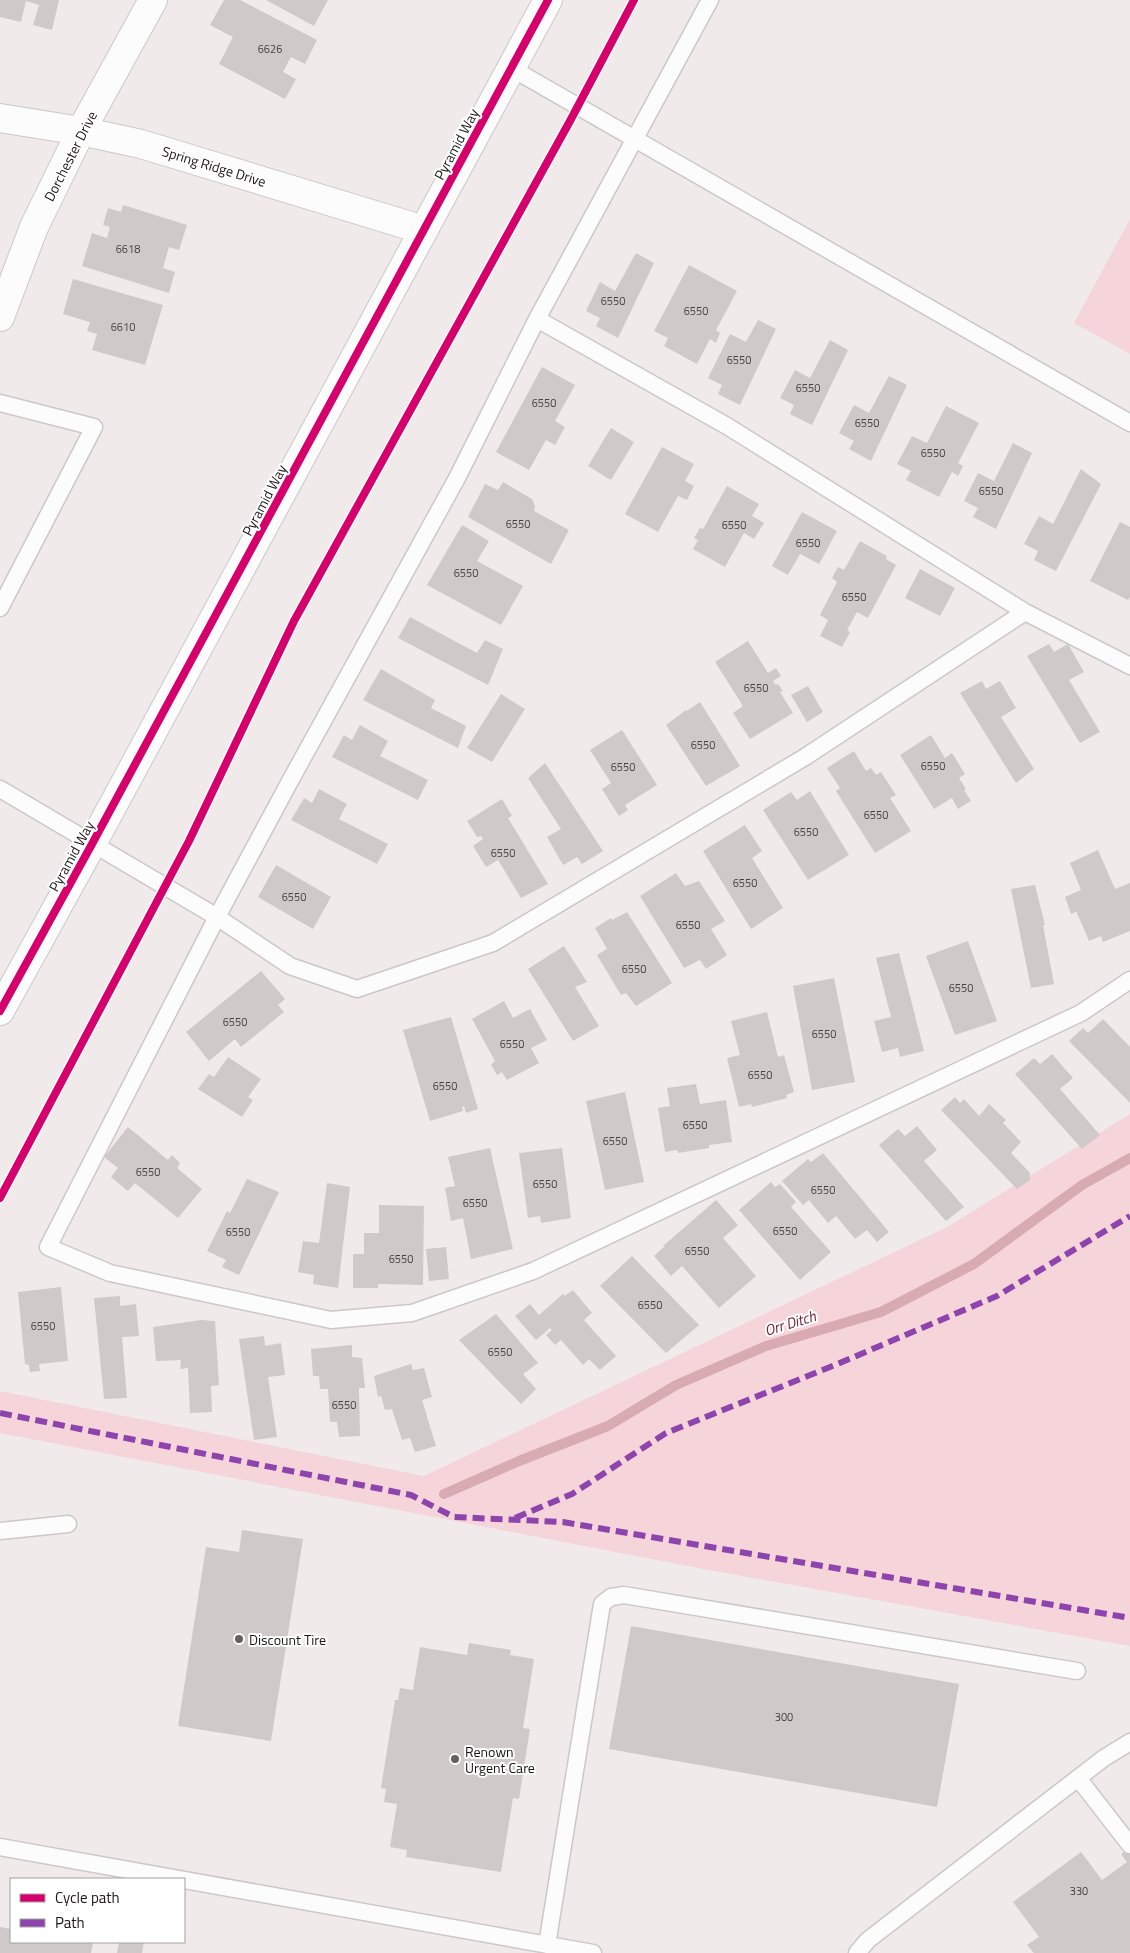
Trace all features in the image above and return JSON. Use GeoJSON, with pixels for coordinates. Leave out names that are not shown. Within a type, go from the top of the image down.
{"type":"FeatureCollection","features":[{"type":"Feature","properties":{"kind":"main road","name":"Dorchester Drive"},"geometry":{"type":"LineString","coordinates":[[0,317],[34,227],[81,131],[153,0]]}},
{"type":"Feature","properties":{"kind":"main road","name":"Pyramid Way"},"geometry":{"type":"LineString","coordinates":[[0,1011],[548,0]]}},
{"type":"Feature","properties":{"kind":"main road","name":"Spring Ridge Drive"},"geometry":{"type":"LineString","coordinates":[[0,118],[81,131],[141,144],[424,230]]}},
{"type":"Feature","properties":{"kind":"lane"},"geometry":{"type":"LineString","coordinates":[[710,0],[537,319],[457,478],[289,782],[217,917],[48,1246],[110,1273],[331,1320],[412,1314],[533,1271],[1081,1013],[1130,980]]}},
{"type":"Feature","properties":{"kind":"lane"},"geometry":{"type":"LineString","coordinates":[[511,68],[1130,423]]}},
{"type":"Feature","properties":{"kind":"lane"},"geometry":{"type":"LineString","coordinates":[[537,319],[727,426],[1025,612],[1130,666]]}},
{"type":"Feature","properties":{"kind":"lane"},"geometry":{"type":"LineString","coordinates":[[0,403],[94,427],[0,608]]}},
{"type":"Feature","properties":{"kind":"lane"},"geometry":{"type":"LineString","coordinates":[[0,789],[217,917],[290,966],[358,989],[493,943],[805,757],[1025,612]]}},
{"type":"Feature","properties":{"kind":"lane"},"geometry":{"type":"LineString","coordinates":[[0,1531],[68,1524]]}},
{"type":"Feature","properties":{"kind":"lane"},"geometry":{"type":"LineString","coordinates":[[546,1945],[602,1604],[611,1597],[624,1595],[1076,1671]]}},
{"type":"Feature","properties":{"kind":"lane"},"geometry":{"type":"LineString","coordinates":[[857,1953],[868,1940],[1104,1758],[1130,1742]]}},
{"type":"Feature","properties":{"kind":"lane"},"geometry":{"type":"LineString","coordinates":[[1078,1778],[1130,1845]]}},
{"type":"Feature","properties":{"kind":"lane"},"geometry":{"type":"LineString","coordinates":[[0,1847],[173,1878]]}},
{"type":"Feature","properties":{"kind":"lane"},"geometry":{"type":"LineString","coordinates":[[185,1880],[593,1953]]}},
{"type":"Feature","properties":{"kind":"shaded area"},"geometry":{"type":"Polygon","coordinates":[[[1130,219],[1130,354],[1074,323],[1130,219]]]}},
{"type":"Feature","properties":{"kind":"shaded area"},"geometry":{"type":"Polygon","coordinates":[[[1130,1114],[1130,1646],[698,1568],[0,1433],[0,1391],[424,1476],[947,1227],[1130,1114]]]}},
{"type":"Feature","properties":{"kind":"building"},"geometry":{"type":"Polygon","coordinates":[[[0,0],[59,0],[52,30],[33,25],[39,5],[26,1],[21,22],[0,17],[0,0]]]}},
{"type":"Feature","properties":{"kind":"building"},"geometry":{"type":"Polygon","coordinates":[[[224,0],[240,0],[317,40],[305,64],[291,57],[283,72],[296,79],[285,99],[219,64],[233,37],[210,25],[224,0]]]}},
{"type":"Feature","properties":{"kind":"building"},"geometry":{"type":"Polygon","coordinates":[[[266,0],[328,0],[314,26],[266,0]]]}},
{"type":"Feature","properties":{"kind":"building"},"geometry":{"type":"Polygon","coordinates":[[[123,205],[187,225],[179,250],[169,247],[163,268],[175,272],[169,293],[82,266],[92,233],[107,238],[110,227],[103,225],[108,208],[121,212],[123,205]]]}},
{"type":"Feature","properties":{"kind":"building"},"geometry":{"type":"Polygon","coordinates":[[[636,253],[654,263],[618,338],[596,326],[600,318],[586,311],[600,282],[615,291],[636,253]]]}},
{"type":"Feature","properties":{"kind":"building"},"geometry":{"type":"Polygon","coordinates":[[[689,265],[737,291],[716,330],[720,333],[716,343],[710,339],[697,364],[664,346],[668,338],[654,331],[689,265]]]}},
{"type":"Feature","properties":{"kind":"building"},"geometry":{"type":"Polygon","coordinates":[[[73,279],[163,305],[145,365],[92,350],[97,334],[87,331],[90,322],[63,314],[73,279]]]}},
{"type":"Feature","properties":{"kind":"building"},"geometry":{"type":"Polygon","coordinates":[[[758,320],[776,329],[740,405],[718,394],[722,385],[708,378],[730,334],[746,342],[758,320]]]}},
{"type":"Feature","properties":{"kind":"building"},"geometry":{"type":"Polygon","coordinates":[[[830,340],[848,350],[812,425],[790,414],[794,405],[780,398],[795,370],[810,378],[830,340]]]}},
{"type":"Feature","properties":{"kind":"building"},"geometry":{"type":"Polygon","coordinates":[[[542,367],[575,385],[555,421],[565,427],[555,445],[546,440],[529,470],[496,452],[542,367]]]}},
{"type":"Feature","properties":{"kind":"building"},"geometry":{"type":"Polygon","coordinates":[[[889,376],[907,385],[871,461],[849,449],[854,441],[839,433],[854,405],[869,413],[889,376]]]}},
{"type":"Feature","properties":{"kind":"building"},"geometry":{"type":"Polygon","coordinates":[[[946,406],[979,423],[958,463],[963,466],[958,476],[952,472],[939,497],[906,480],[911,471],[897,464],[912,436],[927,443],[946,406]]]}},
{"type":"Feature","properties":{"kind":"building"},"geometry":{"type":"Polygon","coordinates":[[[611,428],[634,442],[611,480],[588,466],[611,428]]]}},
{"type":"Feature","properties":{"kind":"building"},"geometry":{"type":"Polygon","coordinates":[[[1013,443],[1032,453],[996,529],[973,517],[978,508],[964,501],[978,473],[994,481],[1013,443]]]}},
{"type":"Feature","properties":{"kind":"building"},"geometry":{"type":"Polygon","coordinates":[[[662,447],[694,464],[685,481],[694,486],[687,500],[678,496],[658,532],[625,514],[662,447]]]}},
{"type":"Feature","properties":{"kind":"building"},"geometry":{"type":"Polygon","coordinates":[[[1081,469],[1101,484],[1056,571],[1034,560],[1038,551],[1024,544],[1039,516],[1053,524],[1081,469]]]}},
{"type":"Feature","properties":{"kind":"building"},"geometry":{"type":"Polygon","coordinates":[[[503,482],[532,499],[535,506],[534,511],[569,530],[551,564],[468,517],[485,484],[498,490],[503,482]]]}},
{"type":"Feature","properties":{"kind":"building"},"geometry":{"type":"Polygon","coordinates":[[[727,486],[759,504],[752,516],[764,523],[754,539],[744,533],[725,567],[693,549],[698,540],[694,538],[700,528],[703,529],[727,486]]]}},
{"type":"Feature","properties":{"kind":"building"},"geometry":{"type":"Polygon","coordinates":[[[802,512],[837,531],[819,564],[800,554],[788,575],[772,566],[802,512]]]}},
{"type":"Feature","properties":{"kind":"building"},"geometry":{"type":"Polygon","coordinates":[[[1120,522],[1130,527],[1130,597],[1128,600],[1090,581],[1120,522]]]}},
{"type":"Feature","properties":{"kind":"building"},"geometry":{"type":"Polygon","coordinates":[[[462,525],[489,541],[477,561],[523,586],[501,625],[427,585],[462,525]]]}},
{"type":"Feature","properties":{"kind":"building"},"geometry":{"type":"Polygon","coordinates":[[[860,541],[887,556],[886,559],[896,565],[868,618],[857,612],[847,630],[850,632],[842,647],[820,636],[828,620],[820,615],[837,582],[832,578],[838,567],[844,570],[860,541]]]}},
{"type":"Feature","properties":{"kind":"building"},"geometry":{"type":"Polygon","coordinates":[[[920,569],[955,588],[940,616],[905,598],[920,569]]]}},
{"type":"Feature","properties":{"kind":"building"},"geometry":{"type":"Polygon","coordinates":[[[410,617],[477,653],[485,640],[503,649],[488,685],[398,638],[410,617]]]}},
{"type":"Feature","properties":{"kind":"building"},"geometry":{"type":"Polygon","coordinates":[[[748,641],[768,673],[776,668],[781,676],[773,681],[783,691],[780,692],[793,713],[750,739],[733,713],[743,706],[715,662],[748,641]]]}},
{"type":"Feature","properties":{"kind":"building"},"geometry":{"type":"Polygon","coordinates":[[[1049,644],[1054,652],[1068,644],[1084,672],[1069,680],[1100,732],[1080,743],[1027,656],[1049,644]]]}},
{"type":"Feature","properties":{"kind":"building"},"geometry":{"type":"Polygon","coordinates":[[[381,669],[435,700],[431,708],[466,726],[458,748],[363,700],[381,669]]]}},
{"type":"Feature","properties":{"kind":"building"},"geometry":{"type":"Polygon","coordinates":[[[982,681],[986,689],[1000,681],[1016,708],[1001,717],[1034,769],[1016,783],[960,693],[982,681]]]}},
{"type":"Feature","properties":{"kind":"building"},"geometry":{"type":"Polygon","coordinates":[[[808,686],[823,712],[807,722],[791,695],[808,686]]]}},
{"type":"Feature","properties":{"kind":"building"},"geometry":{"type":"Polygon","coordinates":[[[501,694],[525,709],[492,762],[467,748],[501,694]]]}},
{"type":"Feature","properties":{"kind":"building"},"geometry":{"type":"Polygon","coordinates":[[[700,702],[740,766],[706,786],[666,725],[700,702]]]}},
{"type":"Feature","properties":{"kind":"building"},"geometry":{"type":"Polygon","coordinates":[[[360,725],[388,741],[380,756],[428,780],[418,800],[332,757],[344,735],[352,740],[360,725]]]}},
{"type":"Feature","properties":{"kind":"building"},"geometry":{"type":"Polygon","coordinates":[[[622,730],[657,785],[625,805],[628,810],[619,816],[602,789],[611,783],[590,750],[622,730]]]}},
{"type":"Feature","properties":{"kind":"building"},"geometry":{"type":"Polygon","coordinates":[[[931,735],[945,758],[952,753],[965,774],[959,778],[971,801],[958,809],[952,798],[934,809],[900,755],[931,735]]]}},
{"type":"Feature","properties":{"kind":"building"},"geometry":{"type":"Polygon","coordinates":[[[854,751],[866,771],[871,768],[876,775],[881,772],[896,795],[890,798],[911,831],[875,853],[836,791],[840,788],[827,768],[854,751]]]}},
{"type":"Feature","properties":{"kind":"building"},"geometry":{"type":"Polygon","coordinates":[[[545,763],[603,851],[582,864],[577,857],[563,865],[547,837],[561,829],[528,778],[545,763]]]}},
{"type":"Feature","properties":{"kind":"building"},"geometry":{"type":"Polygon","coordinates":[[[319,789],[347,804],[339,819],[388,844],[377,864],[291,820],[304,798],[312,803],[319,789]]]}},
{"type":"Feature","properties":{"kind":"building"},"geometry":{"type":"Polygon","coordinates":[[[810,791],[849,855],[808,880],[763,810],[791,792],[797,800],[810,791]]]}},
{"type":"Feature","properties":{"kind":"building"},"geometry":{"type":"Polygon","coordinates":[[[502,799],[512,816],[508,818],[548,884],[521,898],[498,860],[486,867],[473,846],[483,839],[481,836],[477,837],[467,821],[502,799]]]}},
{"type":"Feature","properties":{"kind":"building"},"geometry":{"type":"Polygon","coordinates":[[[745,825],[762,851],[752,858],[783,908],[751,929],[703,851],[745,825]]]}},
{"type":"Feature","properties":{"kind":"building"},"geometry":{"type":"Polygon","coordinates":[[[1098,850],[1115,889],[1130,883],[1130,931],[1103,942],[1101,936],[1089,941],[1077,913],[1078,911],[1071,914],[1065,897],[1081,890],[1070,863],[1098,850]]]}},
{"type":"Feature","properties":{"kind":"building"},"geometry":{"type":"Polygon","coordinates":[[[276,865],[331,897],[313,929],[258,897],[276,865]]]}},
{"type":"Feature","properties":{"kind":"building"},"geometry":{"type":"Polygon","coordinates":[[[676,873],[685,886],[699,881],[725,921],[711,929],[727,955],[706,969],[700,960],[684,968],[640,896],[676,873]]]}},
{"type":"Feature","properties":{"kind":"building"},"geometry":{"type":"Polygon","coordinates":[[[1035,885],[1045,925],[1043,925],[1054,984],[1031,988],[1011,889],[1035,885]]]}},
{"type":"Feature","properties":{"kind":"building"},"geometry":{"type":"Polygon","coordinates":[[[627,912],[672,983],[636,1006],[626,993],[621,995],[597,955],[607,949],[595,928],[611,918],[612,920],[627,912]]]}},
{"type":"Feature","properties":{"kind":"building"},"geometry":{"type":"Polygon","coordinates":[[[968,941],[997,1021],[955,1035],[926,956],[968,941]]]}},
{"type":"Feature","properties":{"kind":"building"},"geometry":{"type":"Polygon","coordinates":[[[564,946],[587,982],[575,987],[599,1026],[573,1041],[528,969],[564,946]]]}},
{"type":"Feature","properties":{"kind":"building"},"geometry":{"type":"Polygon","coordinates":[[[899,953],[924,1051],[900,1057],[898,1048],[882,1052],[874,1021],[891,1017],[876,958],[899,953]]]}},
{"type":"Feature","properties":{"kind":"building"},"geometry":{"type":"Polygon","coordinates":[[[261,971],[285,999],[278,1005],[284,1012],[241,1047],[235,1039],[209,1061],[186,1032],[261,971]]]}},
{"type":"Feature","properties":{"kind":"building"},"geometry":{"type":"Polygon","coordinates":[[[834,978],[855,1082],[812,1090],[793,986],[834,978]]]}},
{"type":"Feature","properties":{"kind":"building"},"geometry":{"type":"Polygon","coordinates":[[[504,1001],[513,1018],[530,1009],[547,1040],[531,1048],[539,1063],[507,1080],[502,1072],[497,1075],[491,1065],[495,1061],[472,1019],[504,1001]]]}},
{"type":"Feature","properties":{"kind":"building"},"geometry":{"type":"Polygon","coordinates":[[[767,1012],[778,1057],[784,1055],[794,1092],[786,1095],[787,1098],[752,1107],[751,1104],[739,1107],[727,1058],[740,1055],[731,1021],[767,1012]]]}},
{"type":"Feature","properties":{"kind":"building"},"geometry":{"type":"Polygon","coordinates":[[[451,1017],[478,1109],[466,1113],[464,1106],[462,1107],[463,1111],[430,1121],[403,1030],[451,1017]]]}},
{"type":"Feature","properties":{"kind":"building"},"geometry":{"type":"Polygon","coordinates":[[[1103,1019],[1130,1047],[1130,1103],[1069,1041],[1083,1028],[1088,1033],[1103,1019]]]}},
{"type":"Feature","properties":{"kind":"building"},"geometry":{"type":"Polygon","coordinates":[[[1052,1054],[1073,1078],[1060,1089],[1100,1135],[1082,1149],[1015,1074],[1034,1058],[1040,1064],[1052,1054]]]}},
{"type":"Feature","properties":{"kind":"building"},"geometry":{"type":"Polygon","coordinates":[[[228,1057],[261,1079],[248,1097],[253,1100],[242,1117],[198,1089],[209,1074],[214,1077],[228,1057]]]}},
{"type":"Feature","properties":{"kind":"building"},"geometry":{"type":"Polygon","coordinates":[[[696,1084],[700,1104],[726,1100],[732,1142],[709,1145],[709,1148],[678,1153],[677,1150],[665,1152],[658,1108],[670,1106],[667,1088],[696,1084]]]}},
{"type":"Feature","properties":{"kind":"building"},"geometry":{"type":"Polygon","coordinates":[[[625,1092],[644,1182],[605,1190],[586,1101],[625,1092]]]}},
{"type":"Feature","properties":{"kind":"building"},"geometry":{"type":"Polygon","coordinates":[[[955,1097],[960,1103],[964,1099],[979,1116],[989,1104],[1006,1120],[1003,1123],[1021,1142],[1011,1153],[1030,1173],[1030,1180],[1017,1189],[941,1110],[955,1097]]]}},
{"type":"Feature","properties":{"kind":"building"},"geometry":{"type":"Polygon","coordinates":[[[917,1126],[937,1150],[924,1161],[964,1207],[946,1221],[879,1145],[898,1129],[905,1136],[917,1126]]]}},
{"type":"Feature","properties":{"kind":"building"},"geometry":{"type":"Polygon","coordinates":[[[128,1127],[168,1160],[172,1155],[180,1163],[177,1168],[202,1189],[178,1218],[135,1183],[128,1191],[111,1177],[118,1168],[104,1157],[128,1127]]]}},
{"type":"Feature","properties":{"kind":"building"},"geometry":{"type":"Polygon","coordinates":[[[490,1148],[513,1249],[471,1259],[463,1218],[451,1221],[445,1188],[455,1186],[448,1157],[490,1148]]]}},
{"type":"Feature","properties":{"kind":"building"},"geometry":{"type":"Polygon","coordinates":[[[562,1148],[571,1218],[541,1223],[540,1216],[528,1218],[519,1153],[562,1148]]]}},
{"type":"Feature","properties":{"kind":"building"},"geometry":{"type":"Polygon","coordinates":[[[823,1153],[889,1232],[877,1242],[867,1230],[855,1239],[836,1216],[828,1223],[809,1200],[803,1205],[782,1181],[808,1159],[811,1162],[823,1153]]]}},
{"type":"Feature","properties":{"kind":"building"},"geometry":{"type":"Polygon","coordinates":[[[247,1179],[279,1192],[239,1275],[222,1267],[226,1260],[207,1251],[227,1211],[230,1213],[247,1179]]]}},
{"type":"Feature","properties":{"kind":"building"},"geometry":{"type":"Polygon","coordinates":[[[771,1182],[775,1187],[780,1184],[796,1202],[791,1207],[831,1252],[800,1280],[739,1210],[771,1182]]]}},
{"type":"Feature","properties":{"kind":"building"},"geometry":{"type":"Polygon","coordinates":[[[327,1183],[350,1187],[338,1288],[313,1284],[314,1275],[298,1272],[303,1241],[319,1243],[327,1183]]]}},
{"type":"Feature","properties":{"kind":"building"},"geometry":{"type":"Polygon","coordinates":[[[716,1200],[738,1225],[723,1238],[756,1276],[719,1308],[682,1266],[671,1276],[654,1256],[716,1200]]]}},
{"type":"Feature","properties":{"kind":"building"},"geometry":{"type":"Polygon","coordinates":[[[379,1205],[424,1206],[423,1285],[378,1284],[378,1288],[353,1288],[353,1254],[364,1254],[364,1233],[379,1233],[379,1205]]]}},
{"type":"Feature","properties":{"kind":"building"},"geometry":{"type":"Polygon","coordinates":[[[446,1247],[449,1279],[429,1281],[426,1249],[446,1247]]]}},
{"type":"Feature","properties":{"kind":"building"},"geometry":{"type":"Polygon","coordinates":[[[632,1256],[699,1325],[666,1353],[600,1286],[632,1256]]]}},
{"type":"Feature","properties":{"kind":"building"},"geometry":{"type":"Polygon","coordinates":[[[61,1287],[68,1361],[39,1364],[40,1371],[30,1372],[29,1365],[25,1364],[18,1292],[61,1287]]]}},
{"type":"Feature","properties":{"kind":"building"},"geometry":{"type":"Polygon","coordinates":[[[573,1290],[592,1313],[584,1320],[616,1356],[600,1370],[589,1359],[583,1365],[561,1340],[555,1345],[546,1335],[552,1330],[550,1328],[536,1340],[515,1316],[530,1304],[539,1315],[563,1294],[565,1296],[573,1290]]]}},
{"type":"Feature","properties":{"kind":"building"},"geometry":{"type":"Polygon","coordinates":[[[120,1296],[120,1306],[136,1304],[139,1336],[122,1337],[127,1398],[104,1399],[94,1298],[120,1296]]]}},
{"type":"Feature","properties":{"kind":"building"},"geometry":{"type":"Polygon","coordinates":[[[496,1314],[538,1363],[523,1374],[536,1389],[521,1404],[459,1340],[496,1314]]]}},
{"type":"Feature","properties":{"kind":"building"},"geometry":{"type":"Polygon","coordinates":[[[201,1320],[215,1321],[219,1385],[211,1386],[212,1412],[190,1413],[188,1368],[180,1369],[181,1360],[156,1361],[153,1327],[201,1320]]]}},
{"type":"Feature","properties":{"kind":"building"},"geometry":{"type":"Polygon","coordinates":[[[264,1336],[265,1346],[281,1343],[285,1375],[268,1377],[277,1437],[254,1440],[239,1339],[264,1336]]]}},
{"type":"Feature","properties":{"kind":"building"},"geometry":{"type":"Polygon","coordinates":[[[352,1345],[352,1357],[362,1358],[365,1388],[359,1388],[360,1436],[339,1437],[337,1422],[330,1422],[328,1389],[320,1389],[319,1376],[313,1376],[311,1349],[352,1345]]]}},
{"type":"Feature","properties":{"kind":"building"},"geometry":{"type":"Polygon","coordinates":[[[411,1364],[413,1370],[424,1368],[432,1397],[422,1400],[436,1446],[415,1452],[410,1438],[402,1440],[392,1409],[385,1410],[381,1396],[378,1397],[374,1376],[411,1364]]]}},
{"type":"Feature","properties":{"kind":"building","name":"Discount Tire"},"geometry":{"type":"Polygon","coordinates":[[[242,1530],[303,1539],[271,1741],[178,1726],[206,1547],[239,1552],[242,1530]]]}},
{"type":"Feature","properties":{"kind":"building"},"geometry":{"type":"Polygon","coordinates":[[[631,1626],[959,1684],[937,1807],[609,1749],[631,1626]]]}},
{"type":"Feature","properties":{"kind":"building","name":"Renown Urgent Care"},"geometry":{"type":"Polygon","coordinates":[[[469,1643],[511,1650],[510,1655],[534,1659],[523,1728],[530,1729],[519,1799],[513,1798],[501,1872],[406,1857],[407,1850],[390,1847],[397,1804],[384,1802],[386,1789],[381,1788],[395,1700],[398,1700],[400,1688],[413,1690],[420,1647],[467,1655],[469,1643]]]}},
{"type":"Feature","properties":{"kind":"building"},"geometry":{"type":"Polygon","coordinates":[[[1130,1847],[1130,1953],[1034,1953],[1027,1945],[1039,1937],[1013,1902],[1081,1852],[1102,1880],[1127,1862],[1121,1854],[1130,1847]]]}},
{"type":"Feature","properties":{"kind":"building"},"geometry":{"type":"Polygon","coordinates":[[[0,1927],[10,1929],[10,1943],[93,1943],[91,1953],[0,1953],[0,1927]]]}},
{"type":"Feature","properties":{"kind":"building"},"geometry":{"type":"Polygon","coordinates":[[[119,1943],[144,1943],[142,1953],[117,1953],[119,1943]]]}},
{"type":"Feature","properties":{"kind":"waterway","name":"Orr Ditch"},"geometry":{"type":"LineString","coordinates":[[444,1494],[519,1461],[608,1426],[676,1385],[766,1346],[881,1312],[974,1264],[1082,1185],[1130,1158]]}},
{"type":"Feature","properties":{"kind":"marked path"},"geometry":{"type":"LineString","coordinates":[[515,1518],[572,1494],[666,1433],[835,1365],[997,1296],[1130,1216]]}},
{"type":"Feature","properties":{"kind":"marked path"},"geometry":{"type":"LineString","coordinates":[[0,1413],[411,1495],[454,1517],[563,1522],[1130,1618]]}},
{"type":"Feature","properties":{"kind":"cycle path"},"geometry":{"type":"LineString","coordinates":[[0,1011],[548,0]]}},
{"type":"Feature","properties":{"kind":"cycle path"},"geometry":{"type":"LineString","coordinates":[[0,1198],[189,841],[294,621],[570,121],[634,0]]}},
{"type":"Feature","properties":{"kind":"place","name":"Discount Tire"},"geometry":{"type":"Point","coordinates":[239,1639]}},
{"type":"Feature","properties":{"kind":"place","name":"Renown Urgent Care"},"geometry":{"type":"Point","coordinates":[455,1759]}}]}
